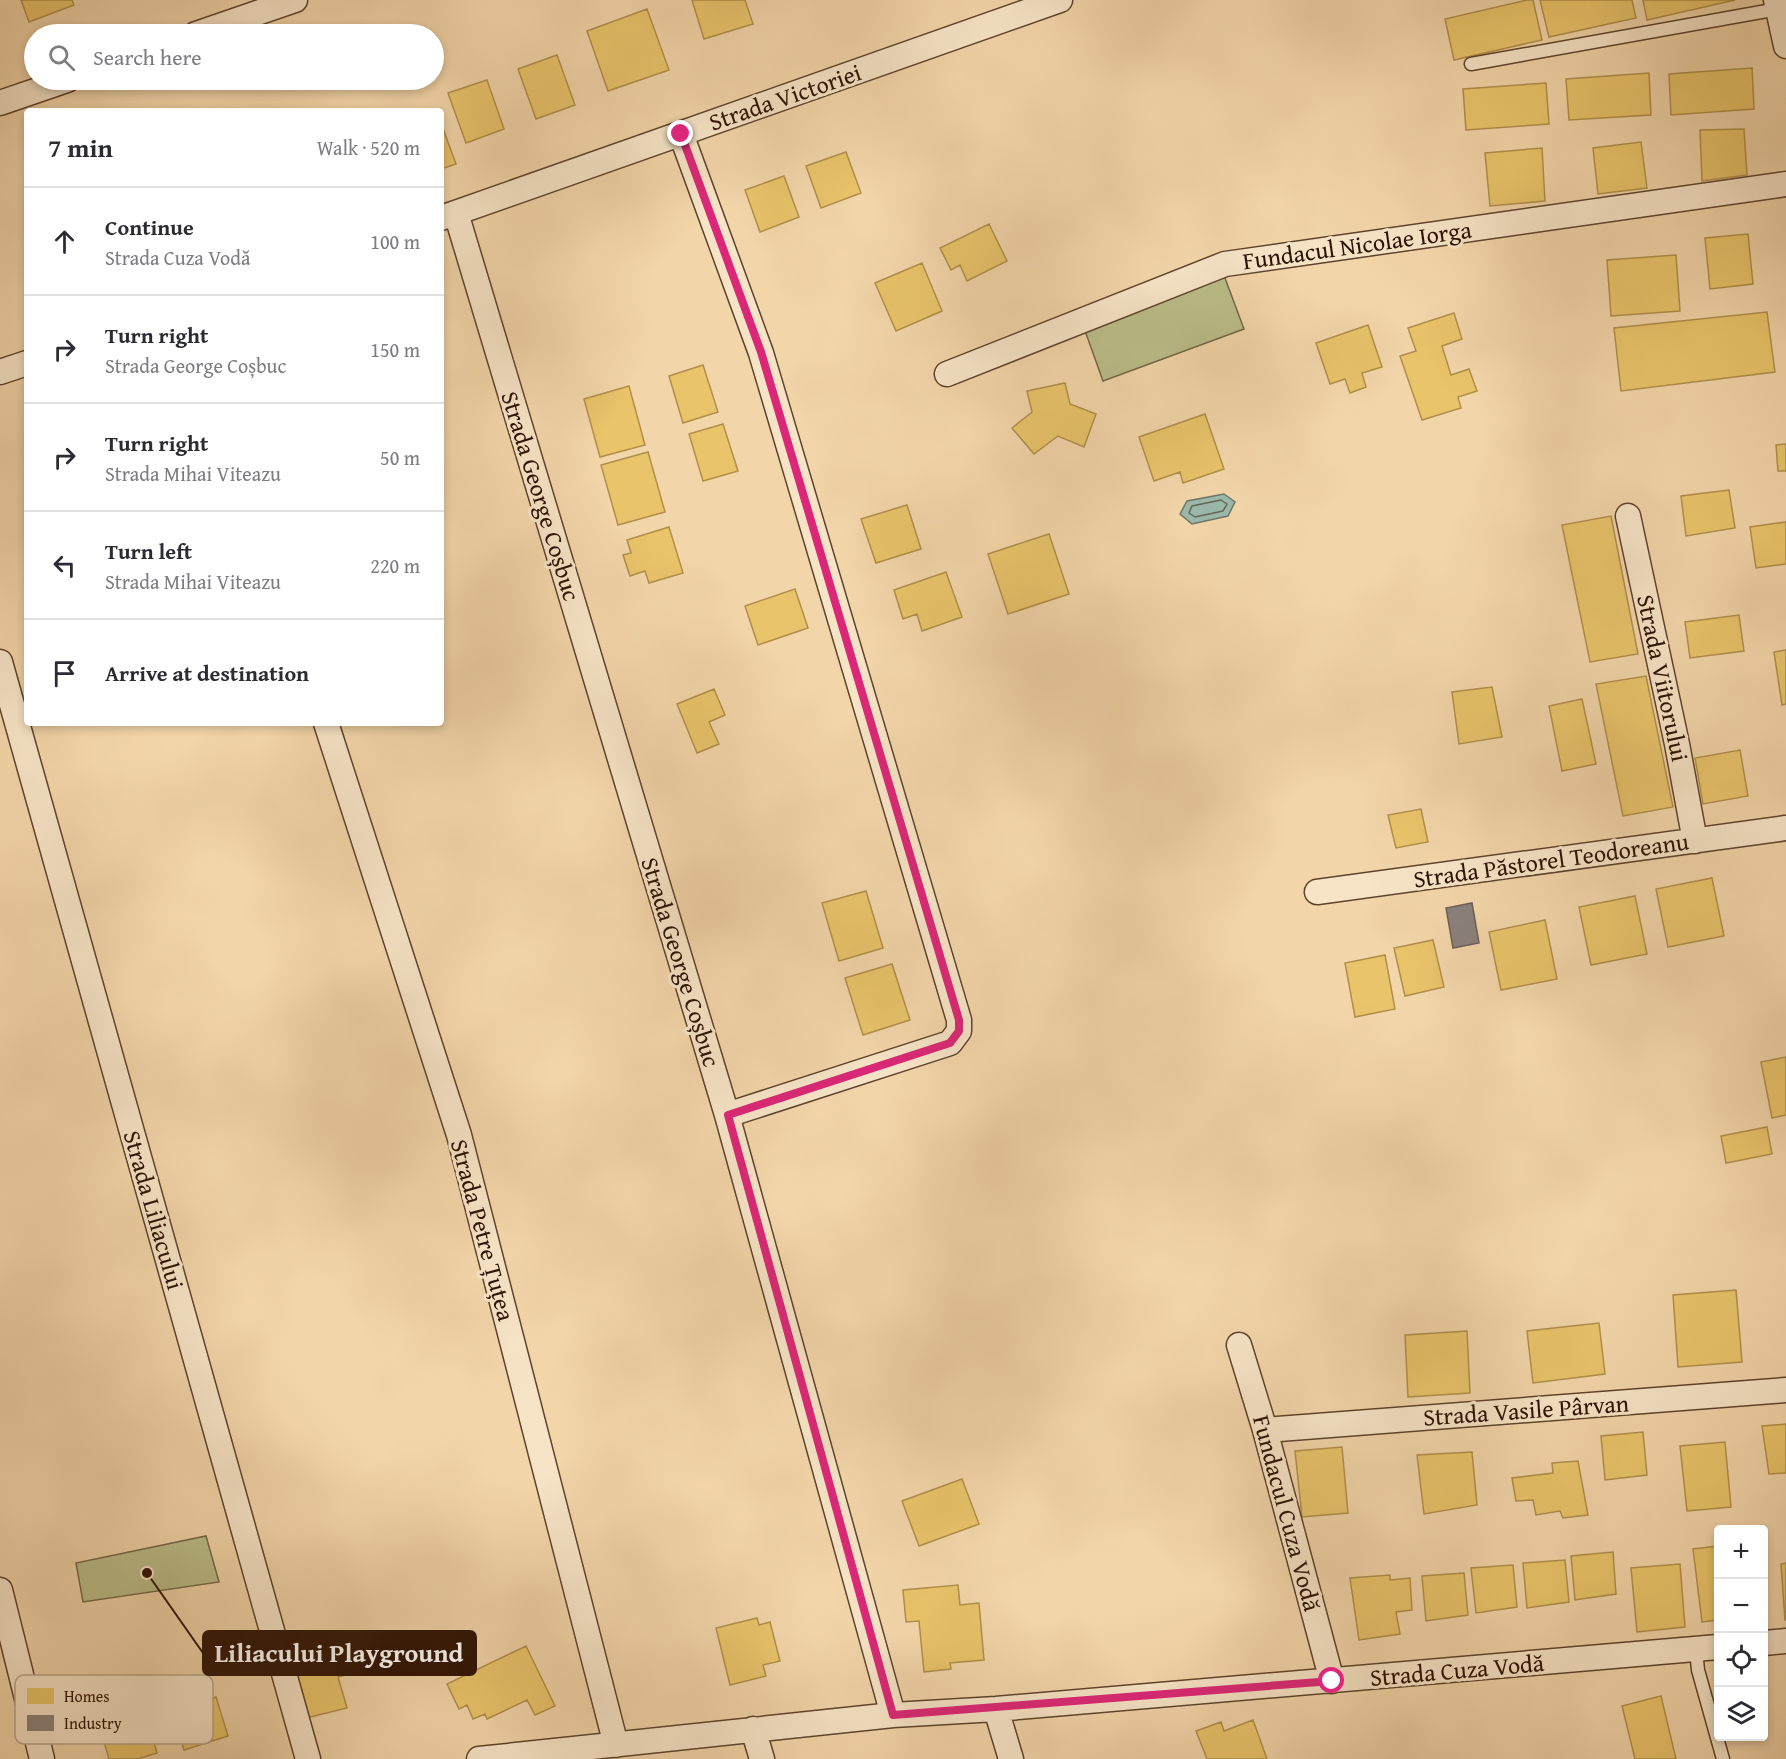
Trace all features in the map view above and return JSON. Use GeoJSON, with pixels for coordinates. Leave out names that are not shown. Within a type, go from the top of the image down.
{"type":"FeatureCollection","features":[{"type":"Feature","properties":{"kind":"street"},"geometry":{"type":"LineString","coordinates":[[225,24],[296,0]]}},
{"type":"Feature","properties":{"kind":"street","name":"Strada Victoriei"},"geometry":{"type":"LineString","coordinates":[[448,215],[1060,0]]}},
{"type":"Feature","properties":{"kind":"street"},"geometry":{"type":"LineString","coordinates":[[1777,5],[1785,39]]}},
{"type":"Feature","properties":{"kind":"street"},"geometry":{"type":"LineString","coordinates":[[0,103],[38,90]]}},
{"type":"Feature","properties":{"kind":"street"},"geometry":{"type":"LineString","coordinates":[[681,134],[761,352],[959,1020],[959,1031],[950,1043],[728,1115]]}},
{"type":"Feature","properties":{"kind":"street","name":"Fundacul Nicolae Iorga"},"geometry":{"type":"LineString","coordinates":[[947,374],[1225,264],[1786,184]]}},
{"type":"Feature","properties":{"kind":"street","name":"Strada George Coșbuc"},"geometry":{"type":"LineString","coordinates":[[448,215],[728,1115],[893,1715]]}},
{"type":"Feature","properties":{"kind":"street"},"geometry":{"type":"LineString","coordinates":[[0,372],[24,364]]}},
{"type":"Feature","properties":{"kind":"street","name":"Strada Viitorului"},"geometry":{"type":"LineString","coordinates":[[1628,516],[1677,744],[1695,841]]}},
{"type":"Feature","properties":{"kind":"street","name":"Strada Liliacului"},"geometry":{"type":"LineString","coordinates":[[0,662],[308,1759]]}},
{"type":"Feature","properties":{"kind":"street","name":"Strada Petre Țuțea"},"geometry":{"type":"LineString","coordinates":[[327,726],[459,1135],[616,1745]]}},
{"type":"Feature","properties":{"kind":"street","name":"Strada Păstorel Teodoreanu"},"geometry":{"type":"LineString","coordinates":[[1317,892],[1786,828]]}},
{"type":"Feature","properties":{"kind":"street","name":"Fundacul Cuza Vodă"},"geometry":{"type":"LineString","coordinates":[[1239,1346],[1265,1430],[1332,1681]]}},
{"type":"Feature","properties":{"kind":"street","name":"Strada Vasile Pârvan"},"geometry":{"type":"LineString","coordinates":[[1265,1430],[1786,1390]]}},
{"type":"Feature","properties":{"kind":"street"},"geometry":{"type":"LineString","coordinates":[[0,1590],[21,1675]]}},
{"type":"Feature","properties":{"kind":"street"},"geometry":{"type":"LineString","coordinates":[[1768,1643],[1786,1641]]}},
{"type":"Feature","properties":{"kind":"street","name":"Strada Cuza Vodă"},"geometry":{"type":"LineString","coordinates":[[479,1759],[893,1715],[996,1709],[1707,1648]]}},
{"type":"Feature","properties":{"kind":"street"},"geometry":{"type":"LineString","coordinates":[[996,1709],[1011,1759]]}},
{"type":"Feature","properties":{"kind":"street"},"geometry":{"type":"LineString","coordinates":[[753,1729],[762,1759]]}},
{"type":"Feature","properties":{"kind":"street"},"geometry":{"type":"LineString","coordinates":[[38,1744],[42,1759]]}},
{"type":"Feature","properties":{"kind":"lane"},"geometry":{"type":"LineString","coordinates":[[1471,64],[1777,5]]}},
{"type":"Feature","properties":{"kind":"lane"},"geometry":{"type":"LineString","coordinates":[[1707,1648],[1698,1670],[1724,1759]]}},
{"type":"Feature","properties":{"kind":"green space"},"geometry":{"type":"Polygon","coordinates":[[[1219,262],[1244,329],[1103,381],[1079,314],[1219,262]]]}},
{"type":"Feature","properties":{"kind":"green space"},"geometry":{"type":"Polygon","coordinates":[[[206,1536],[219,1582],[83,1602],[76,1563],[206,1536]]]}},
{"type":"Feature","properties":{"kind":"water"},"geometry":{"type":"Polygon","coordinates":[[[1224,494],[1235,502],[1228,516],[1192,524],[1180,514],[1187,501],[1224,494]]]}},
{"type":"Feature","properties":{"kind":"building: Homes"},"geometry":{"type":"Polygon","coordinates":[[[21,0],[72,0],[74,5],[29,22],[21,0]]]}},
{"type":"Feature","properties":{"kind":"building: Homes"},"geometry":{"type":"Polygon","coordinates":[[[692,0],[745,0],[753,24],[704,39],[692,0]]]}},
{"type":"Feature","properties":{"kind":"building: Homes"},"geometry":{"type":"Polygon","coordinates":[[[1533,0],[1542,40],[1454,60],[1445,19],[1533,0]]]}},
{"type":"Feature","properties":{"kind":"building: Homes"},"geometry":{"type":"Polygon","coordinates":[[[1540,0],[1632,0],[1636,18],[1549,37],[1540,0]]]}},
{"type":"Feature","properties":{"kind":"building: Homes"},"geometry":{"type":"Polygon","coordinates":[[[1643,0],[1735,0],[1647,20],[1643,0]]]}},
{"type":"Feature","properties":{"kind":"building: Homes"},"geometry":{"type":"Polygon","coordinates":[[[647,9],[669,70],[608,91],[587,31],[647,9]]]}},
{"type":"Feature","properties":{"kind":"building: Homes"},"geometry":{"type":"Polygon","coordinates":[[[557,55],[575,105],[536,119],[518,69],[557,55]]]}},
{"type":"Feature","properties":{"kind":"building: Homes"},"geometry":{"type":"Polygon","coordinates":[[[1752,68],[1754,109],[1671,115],[1669,74],[1752,68]]]}},
{"type":"Feature","properties":{"kind":"building: Homes"},"geometry":{"type":"Polygon","coordinates":[[[1649,73],[1651,115],[1569,120],[1566,79],[1649,73]]]}},
{"type":"Feature","properties":{"kind":"building: Homes"},"geometry":{"type":"Polygon","coordinates":[[[487,80],[504,129],[466,143],[448,93],[487,80]]]}},
{"type":"Feature","properties":{"kind":"building: Homes"},"geometry":{"type":"Polygon","coordinates":[[[1546,83],[1549,124],[1466,130],[1463,89],[1546,83]]]}},
{"type":"Feature","properties":{"kind":"building: Homes"},"geometry":{"type":"Polygon","coordinates":[[[1744,129],[1747,175],[1702,181],[1700,130],[1744,129]]]}},
{"type":"Feature","properties":{"kind":"building: Homes"},"geometry":{"type":"Polygon","coordinates":[[[444,131],[456,164],[444,168],[444,131]]]}},
{"type":"Feature","properties":{"kind":"building: Homes"},"geometry":{"type":"Polygon","coordinates":[[[1641,142],[1647,188],[1598,194],[1593,148],[1641,142]]]}},
{"type":"Feature","properties":{"kind":"building: Homes"},"geometry":{"type":"Polygon","coordinates":[[[1542,148],[1545,201],[1490,206],[1485,153],[1542,148]]]}},
{"type":"Feature","properties":{"kind":"building: Homes"},"geometry":{"type":"Polygon","coordinates":[[[846,152],[861,193],[821,208],[806,166],[846,152]]]}},
{"type":"Feature","properties":{"kind":"building: Homes"},"geometry":{"type":"Polygon","coordinates":[[[784,176],[799,217],[760,232],[745,190],[784,176]]]}},
{"type":"Feature","properties":{"kind":"building: Homes"},"geometry":{"type":"Polygon","coordinates":[[[989,224],[1007,261],[967,281],[960,265],[951,270],[940,248],[989,224]]]}},
{"type":"Feature","properties":{"kind":"building: Homes"},"geometry":{"type":"Polygon","coordinates":[[[1748,234],[1753,284],[1710,289],[1705,238],[1748,234]]]}},
{"type":"Feature","properties":{"kind":"building: Homes"},"geometry":{"type":"Polygon","coordinates":[[[1676,255],[1680,311],[1611,316],[1607,260],[1676,255]]]}},
{"type":"Feature","properties":{"kind":"building: Homes"},"geometry":{"type":"Polygon","coordinates":[[[922,263],[942,311],[896,331],[875,283],[922,263]]]}},
{"type":"Feature","properties":{"kind":"building: Homes"},"geometry":{"type":"Polygon","coordinates":[[[1767,312],[1775,372],[1621,391],[1614,328],[1767,312]]]}},
{"type":"Feature","properties":{"kind":"building: Homes"},"geometry":{"type":"Polygon","coordinates":[[[1454,313],[1462,339],[1442,346],[1451,375],[1469,369],[1477,391],[1458,397],[1461,408],[1422,420],[1400,356],[1416,351],[1408,328],[1454,313]]]}},
{"type":"Feature","properties":{"kind":"building: Homes"},"geometry":{"type":"Polygon","coordinates":[[[1368,325],[1382,367],[1362,373],[1366,387],[1350,393],[1345,379],[1330,384],[1316,343],[1368,325]]]}},
{"type":"Feature","properties":{"kind":"building: Homes"},"geometry":{"type":"Polygon","coordinates":[[[703,365],[718,412],[683,423],[669,376],[703,365]]]}},
{"type":"Feature","properties":{"kind":"building: Homes"},"geometry":{"type":"Polygon","coordinates":[[[1065,383],[1070,404],[1096,414],[1084,447],[1058,436],[1034,454],[1012,428],[1032,412],[1027,391],[1065,383]]]}},
{"type":"Feature","properties":{"kind":"building: Homes"},"geometry":{"type":"Polygon","coordinates":[[[629,386],[645,445],[600,457],[584,399],[629,386]]]}},
{"type":"Feature","properties":{"kind":"building: Homes"},"geometry":{"type":"Polygon","coordinates":[[[1205,414],[1224,469],[1183,483],[1180,472],[1154,481],[1139,437],[1205,414]]]}},
{"type":"Feature","properties":{"kind":"building: Homes"},"geometry":{"type":"Polygon","coordinates":[[[723,424],[738,471],[703,481],[689,434],[723,424]]]}},
{"type":"Feature","properties":{"kind":"building: Homes"},"geometry":{"type":"Polygon","coordinates":[[[1786,444],[1786,471],[1778,471],[1776,445],[1786,444]]]}},
{"type":"Feature","properties":{"kind":"building: Homes"},"geometry":{"type":"Polygon","coordinates":[[[648,452],[665,512],[618,525],[601,465],[648,452]]]}},
{"type":"Feature","properties":{"kind":"building: Homes"},"geometry":{"type":"Polygon","coordinates":[[[1729,490],[1735,528],[1686,536],[1681,496],[1729,490]]]}},
{"type":"Feature","properties":{"kind":"building: Homes"},"geometry":{"type":"Polygon","coordinates":[[[907,505],[921,549],[876,563],[861,519],[907,505]]]}},
{"type":"Feature","properties":{"kind":"building: Homes"},"geometry":{"type":"Polygon","coordinates":[[[1611,516],[1638,654],[1590,662],[1562,525],[1611,516]]]}},
{"type":"Feature","properties":{"kind":"building: Homes"},"geometry":{"type":"Polygon","coordinates":[[[1786,522],[1786,564],[1756,568],[1750,527],[1786,522]]]}},
{"type":"Feature","properties":{"kind":"building: Homes"},"geometry":{"type":"Polygon","coordinates":[[[669,527],[683,573],[649,583],[645,571],[630,576],[623,555],[631,553],[627,540],[669,527]]]}},
{"type":"Feature","properties":{"kind":"building: Homes"},"geometry":{"type":"Polygon","coordinates":[[[1049,534],[1069,594],[1008,614],[988,554],[1049,534]]]}},
{"type":"Feature","properties":{"kind":"building: Homes"},"geometry":{"type":"Polygon","coordinates":[[[946,572],[962,617],[922,631],[917,614],[903,619],[894,590],[946,572]]]}},
{"type":"Feature","properties":{"kind":"building: Homes"},"geometry":{"type":"Polygon","coordinates":[[[795,589],[808,628],[758,645],[745,606],[795,589]]]}},
{"type":"Feature","properties":{"kind":"building: Homes"},"geometry":{"type":"Polygon","coordinates":[[[1739,615],[1744,651],[1690,658],[1685,622],[1739,615]]]}},
{"type":"Feature","properties":{"kind":"building: Homes"},"geometry":{"type":"Polygon","coordinates":[[[1786,650],[1786,704],[1782,705],[1774,652],[1786,650]]]}},
{"type":"Feature","properties":{"kind":"building: Homes"},"geometry":{"type":"Polygon","coordinates":[[[1646,676],[1673,807],[1623,816],[1596,684],[1646,676]]]}},
{"type":"Feature","properties":{"kind":"building: Homes"},"geometry":{"type":"Polygon","coordinates":[[[1492,687],[1502,737],[1459,744],[1452,692],[1492,687]]]}},
{"type":"Feature","properties":{"kind":"building: Homes"},"geometry":{"type":"Polygon","coordinates":[[[714,689],[725,715],[709,722],[719,744],[697,753],[677,704],[714,689]]]}},
{"type":"Feature","properties":{"kind":"building: Homes"},"geometry":{"type":"Polygon","coordinates":[[[1582,699],[1596,764],[1562,771],[1549,706],[1582,699]]]}},
{"type":"Feature","properties":{"kind":"building: Homes"},"geometry":{"type":"Polygon","coordinates":[[[1740,750],[1748,796],[1703,804],[1695,758],[1740,750]]]}},
{"type":"Feature","properties":{"kind":"building: Homes"},"geometry":{"type":"Polygon","coordinates":[[[1421,809],[1428,842],[1396,848],[1388,815],[1421,809]]]}},
{"type":"Feature","properties":{"kind":"building: Homes"},"geometry":{"type":"Polygon","coordinates":[[[1712,878],[1724,936],[1668,947],[1656,889],[1712,878]]]}},
{"type":"Feature","properties":{"kind":"building: Homes"},"geometry":{"type":"Polygon","coordinates":[[[866,891],[883,948],[839,961],[822,903],[866,891]]]}},
{"type":"Feature","properties":{"kind":"building: Homes"},"geometry":{"type":"Polygon","coordinates":[[[1635,896],[1647,954],[1591,965],[1579,907],[1635,896]]]}},
{"type":"Feature","properties":{"kind":"building: Homes"},"geometry":{"type":"Polygon","coordinates":[[[1545,920],[1557,979],[1501,990],[1489,932],[1545,920]]]}},
{"type":"Feature","properties":{"kind":"building: Homes"},"geometry":{"type":"Polygon","coordinates":[[[1433,940],[1444,987],[1405,996],[1394,948],[1433,940]]]}},
{"type":"Feature","properties":{"kind":"building: Homes"},"geometry":{"type":"Polygon","coordinates":[[[1385,955],[1395,1009],[1355,1017],[1345,963],[1385,955]]]}},
{"type":"Feature","properties":{"kind":"building: Homes"},"geometry":{"type":"Polygon","coordinates":[[[892,964],[910,1020],[863,1035],[845,978],[892,964]]]}},
{"type":"Feature","properties":{"kind":"building: Homes"},"geometry":{"type":"Polygon","coordinates":[[[1786,1057],[1786,1115],[1772,1118],[1761,1062],[1786,1057]]]}},
{"type":"Feature","properties":{"kind":"building: Homes"},"geometry":{"type":"Polygon","coordinates":[[[1767,1127],[1772,1154],[1726,1163],[1721,1136],[1767,1127]]]}},
{"type":"Feature","properties":{"kind":"building: Homes"},"geometry":{"type":"Polygon","coordinates":[[[1736,1290],[1742,1362],[1678,1367],[1673,1295],[1736,1290]]]}},
{"type":"Feature","properties":{"kind":"building: Homes"},"geometry":{"type":"Polygon","coordinates":[[[1599,1323],[1605,1374],[1533,1383],[1527,1331],[1599,1323]]]}},
{"type":"Feature","properties":{"kind":"building: Homes"},"geometry":{"type":"Polygon","coordinates":[[[1467,1331],[1470,1393],[1408,1397],[1405,1335],[1467,1331]]]}},
{"type":"Feature","properties":{"kind":"building: Homes"},"geometry":{"type":"Polygon","coordinates":[[[1786,1424],[1786,1473],[1769,1474],[1762,1426],[1786,1424]]]}},
{"type":"Feature","properties":{"kind":"building: Homes"},"geometry":{"type":"Polygon","coordinates":[[[1643,1432],[1647,1475],[1605,1480],[1601,1436],[1643,1432]]]}},
{"type":"Feature","properties":{"kind":"building: Homes"},"geometry":{"type":"Polygon","coordinates":[[[1725,1442],[1731,1507],[1687,1511],[1680,1446],[1725,1442]]]}},
{"type":"Feature","properties":{"kind":"building: Homes"},"geometry":{"type":"Polygon","coordinates":[[[1342,1447],[1348,1513],[1302,1517],[1295,1451],[1342,1447]]]}},
{"type":"Feature","properties":{"kind":"building: Homes"},"geometry":{"type":"Polygon","coordinates":[[[1472,1452],[1477,1505],[1424,1514],[1417,1455],[1472,1452]]]}},
{"type":"Feature","properties":{"kind":"building: Homes"},"geometry":{"type":"Polygon","coordinates":[[[1578,1461],[1588,1515],[1563,1518],[1560,1511],[1536,1515],[1533,1500],[1516,1501],[1512,1478],[1553,1473],[1552,1463],[1578,1461]]]}},
{"type":"Feature","properties":{"kind":"building: Homes"},"geometry":{"type":"Polygon","coordinates":[[[962,1479],[979,1524],[919,1546],[902,1501],[962,1479]]]}},
{"type":"Feature","properties":{"kind":"building: Homes"},"geometry":{"type":"Polygon","coordinates":[[[1714,1546],[1714,1620],[1702,1622],[1693,1549],[1714,1546]]]}},
{"type":"Feature","properties":{"kind":"building: Homes"},"geometry":{"type":"Polygon","coordinates":[[[1613,1552],[1616,1594],[1575,1600],[1571,1556],[1613,1552]]]}},
{"type":"Feature","properties":{"kind":"building: Homes"},"geometry":{"type":"Polygon","coordinates":[[[1565,1560],[1569,1602],[1527,1608],[1523,1563],[1565,1560]]]}},
{"type":"Feature","properties":{"kind":"building: Homes"},"geometry":{"type":"Polygon","coordinates":[[[1786,1563],[1786,1620],[1785,1620],[1781,1564],[1786,1563]]]}},
{"type":"Feature","properties":{"kind":"building: Homes"},"geometry":{"type":"Polygon","coordinates":[[[1680,1564],[1685,1627],[1637,1632],[1631,1568],[1680,1564]]]}},
{"type":"Feature","properties":{"kind":"building: Homes"},"geometry":{"type":"Polygon","coordinates":[[[1513,1565],[1517,1607],[1476,1613],[1471,1568],[1513,1565]]]}},
{"type":"Feature","properties":{"kind":"building: Homes"},"geometry":{"type":"Polygon","coordinates":[[[1464,1573],[1468,1615],[1426,1621],[1422,1576],[1464,1573]]]}},
{"type":"Feature","properties":{"kind":"building: Homes"},"geometry":{"type":"Polygon","coordinates":[[[1390,1575],[1390,1580],[1410,1578],[1412,1610],[1396,1612],[1400,1634],[1359,1640],[1350,1578],[1390,1575]]]}},
{"type":"Feature","properties":{"kind":"building: Homes"},"geometry":{"type":"Polygon","coordinates":[[[958,1585],[960,1605],[979,1603],[984,1660],[950,1663],[951,1669],[924,1672],[919,1621],[906,1622],[903,1590],[958,1585]]]}},
{"type":"Feature","properties":{"kind":"building: Homes"},"geometry":{"type":"Polygon","coordinates":[[[757,1618],[759,1625],[770,1622],[780,1661],[763,1665],[766,1676],[730,1685],[716,1628],[757,1618]]]}},
{"type":"Feature","properties":{"kind":"building: Homes"},"geometry":{"type":"Polygon","coordinates":[[[526,1646],[555,1706],[535,1715],[527,1700],[487,1719],[485,1714],[473,1719],[467,1705],[459,1709],[447,1684],[526,1646]]]}},
{"type":"Feature","properties":{"kind":"building: Homes"},"geometry":{"type":"Polygon","coordinates":[[[342,1648],[349,1674],[338,1677],[347,1708],[306,1718],[291,1662],[342,1648]]]}},
{"type":"Feature","properties":{"kind":"building: Homes"},"geometry":{"type":"Polygon","coordinates":[[[1661,1696],[1676,1759],[1635,1759],[1622,1706],[1661,1696]]]}},
{"type":"Feature","properties":{"kind":"building: Homes"},"geometry":{"type":"Polygon","coordinates":[[[216,1697],[228,1736],[213,1741],[213,1698],[216,1697]]]}},
{"type":"Feature","properties":{"kind":"building: Homes"},"geometry":{"type":"Polygon","coordinates":[[[1253,1720],[1267,1759],[1207,1759],[1196,1731],[1221,1722],[1224,1731],[1253,1720]]]}},
{"type":"Feature","properties":{"kind":"building: Homes"},"geometry":{"type":"Polygon","coordinates":[[[105,1744],[154,1744],[157,1753],[138,1759],[109,1759],[105,1744]]]}},
{"type":"Feature","properties":{"kind":"building: Homes"},"geometry":{"type":"Polygon","coordinates":[[[182,1744],[203,1744],[184,1750],[182,1744]]]}},
{"type":"Feature","properties":{"kind":"building: Industry"},"geometry":{"type":"Polygon","coordinates":[[[1472,903],[1479,943],[1453,948],[1446,908],[1472,903]]]}},
{"type":"Feature","properties":{"kind":"place","name":"Liliacului Playground"},"geometry":{"type":"Point","coordinates":[147,1573]}},
{"type":"Feature","properties":{"kind":"route"},"geometry":{"type":"LineString","coordinates":[[681,134],[761,352],[857,683],[959,1020],[959,1031],[950,1043],[728,1115],[893,1715],[996,1709],[1332,1681]]}}]}
